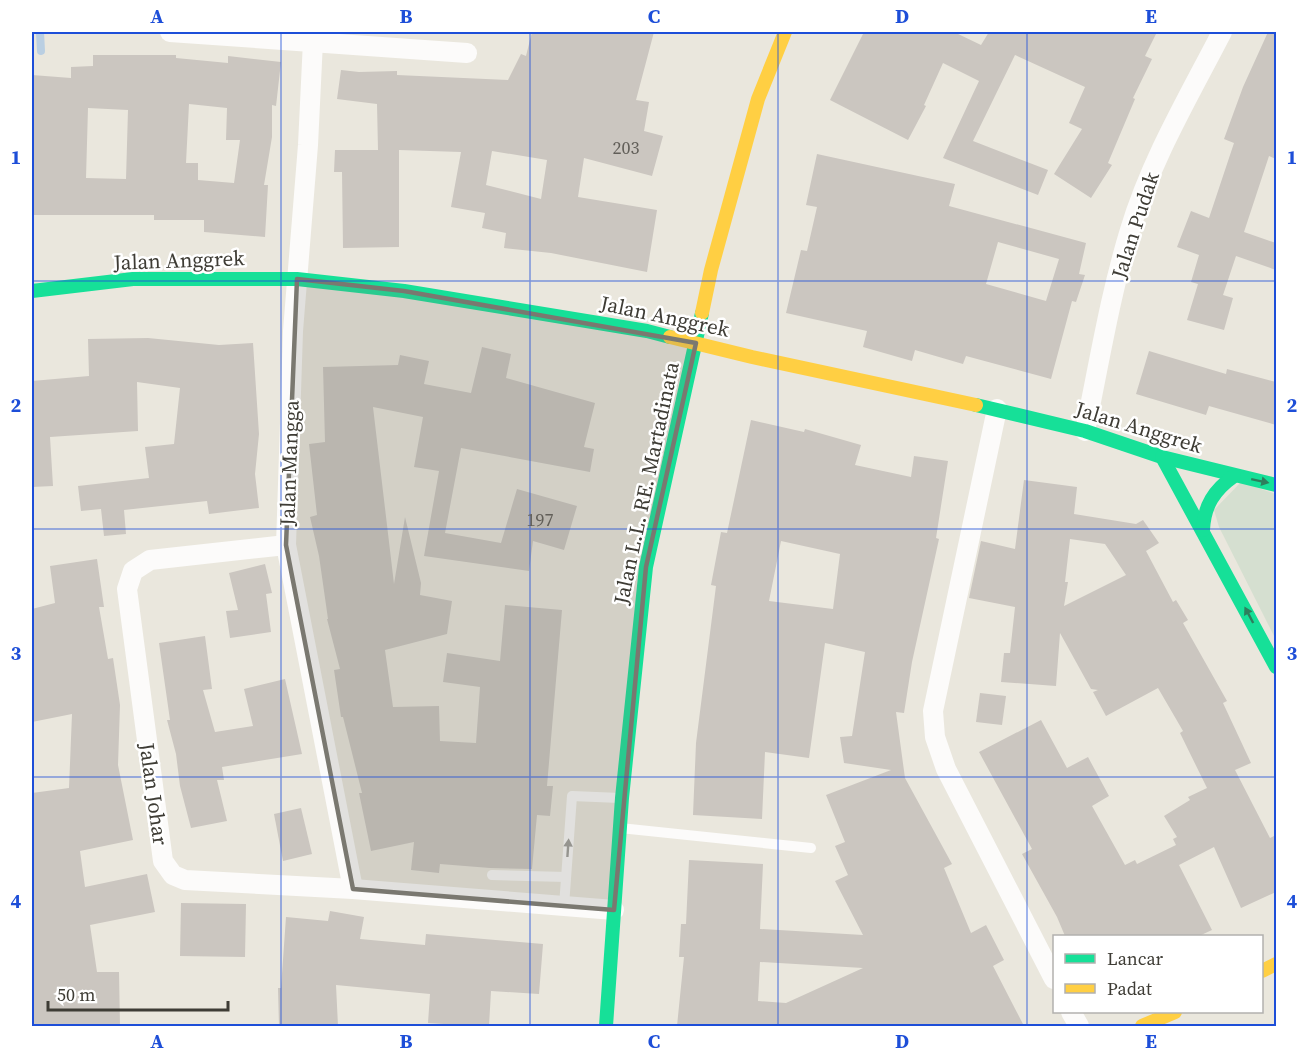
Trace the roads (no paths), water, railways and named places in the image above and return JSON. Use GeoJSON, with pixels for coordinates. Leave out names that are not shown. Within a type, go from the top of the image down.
{"type":"FeatureCollection","features":[{"type":"Feature","properties":{"kind":"street"},"geometry":{"type":"LineString","coordinates":[[170,32],[315,36],[467,53]]}},
{"type":"Feature","properties":{"kind":"street","name":"Jalan L.L. RE. Martadinata"},"geometry":{"type":"LineString","coordinates":[[606,1026],[622,798],[646,567],[711,270],[758,99],[785,32]]}},
{"type":"Feature","properties":{"kind":"street","name":"Jalan Pudak"},"geometry":{"type":"LineString","coordinates":[[1085,431],[1116,282],[1130,229],[1153,167],[1222,32]]}},
{"type":"Feature","properties":{"kind":"street","name":"Jalan Mangga"},"geometry":{"type":"LineString","coordinates":[[315,36],[293,331],[286,546],[353,889]]}},
{"type":"Feature","properties":{"kind":"street","name":"Jalan Anggrek"},"geometry":{"type":"LineString","coordinates":[[32,291],[133,279],[197,278],[297,279],[404,291],[647,331],[752,357],[997,409],[1085,431],[1162,458],[1276,485]]}},
{"type":"Feature","properties":{"kind":"street"},"geometry":{"type":"LineString","coordinates":[[997,409],[933,711],[934,737],[946,769],[1053,977]]}},
{"type":"Feature","properties":{"kind":"street"},"geometry":{"type":"LineString","coordinates":[[1162,458],[1276,667]]}},
{"type":"Feature","properties":{"kind":"street"},"geometry":{"type":"LineString","coordinates":[[1203,530],[1203,516],[1207,504],[1218,488],[1234,476]]}},
{"type":"Feature","properties":{"kind":"street","name":"Jalan Johar"},"geometry":{"type":"LineString","coordinates":[[286,546],[150,560],[133,571],[127,589],[163,861],[173,875],[185,879],[353,889],[614,910]]}},
{"type":"Feature","properties":{"kind":"street"},"geometry":{"type":"LineString","coordinates":[[1142,1026],[1171,1013]]}},
{"type":"Feature","properties":{"kind":"lane"},"geometry":{"type":"LineString","coordinates":[[564,906],[572,796],[622,798]]}},
{"type":"Feature","properties":{"kind":"lane"},"geometry":{"type":"LineString","coordinates":[[620,828],[811,848]]}},
{"type":"Feature","properties":{"kind":"lane"},"geometry":{"type":"LineString","coordinates":[[492,875],[566,877]]}},
{"type":"Feature","properties":{"kind":"waterway"},"geometry":{"type":"LineString","coordinates":[[40,32],[41,51]]}}]}
